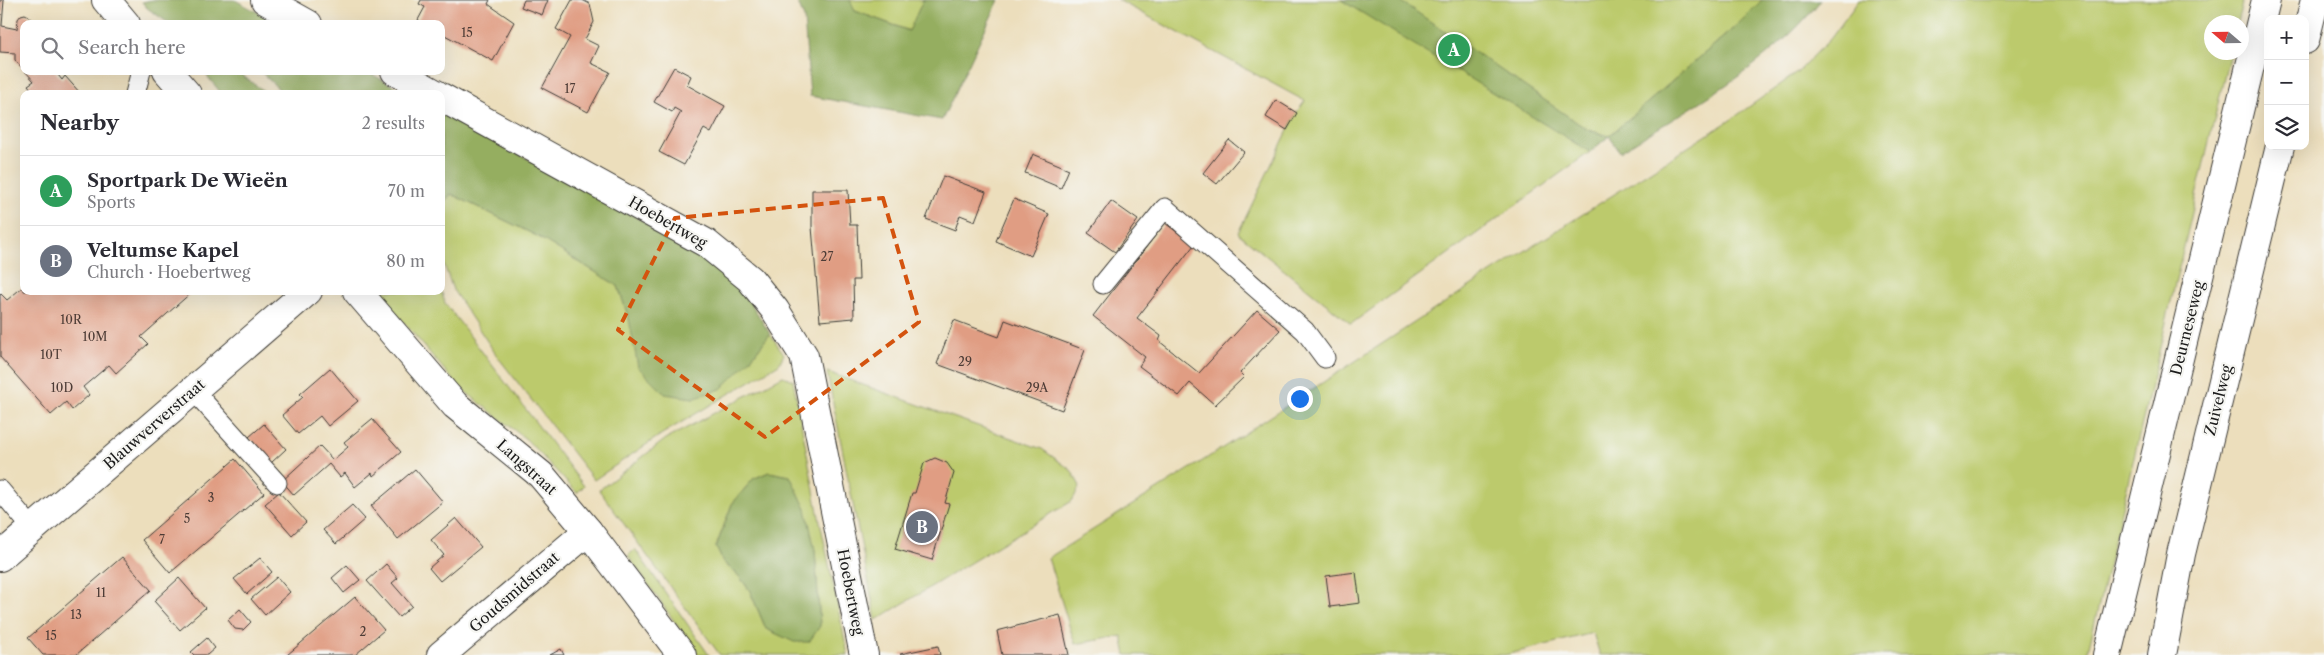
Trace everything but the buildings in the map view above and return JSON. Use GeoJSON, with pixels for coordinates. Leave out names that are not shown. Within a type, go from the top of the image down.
{"type":"FeatureCollection","features":[{"type":"Feature","properties":{"kind":"street"},"geometry":{"type":"LineString","coordinates":[[106,0],[123,20]]}},
{"type":"Feature","properties":{"kind":"street"},"geometry":{"type":"LineString","coordinates":[[265,0],[301,20]]}},
{"type":"Feature","properties":{"kind":"street","name":"Deurneseweg"},"geometry":{"type":"LineString","coordinates":[[2107,655],[2266,0]]}},
{"type":"Feature","properties":{"kind":"street"},"geometry":{"type":"LineString","coordinates":[[2309,24],[2315,0]]}},
{"type":"Feature","properties":{"kind":"street"},"geometry":{"type":"LineString","coordinates":[[170,75],[184,90]]}},
{"type":"Feature","properties":{"kind":"street"},"geometry":{"type":"LineString","coordinates":[[402,75],[429,90]]}},
{"type":"Feature","properties":{"kind":"street","name":"Hoebertweg"},"geometry":{"type":"LineString","coordinates":[[445,99],[706,243],[750,279],[775,310],[804,356],[864,655]]}},
{"type":"Feature","properties":{"kind":"street","name":"Zuivelweg"},"geometry":{"type":"LineString","coordinates":[[2162,655],[2181,554],[2279,150]]}},
{"type":"Feature","properties":{"kind":"street","name":"Blauwververstraat"},"geometry":{"type":"LineString","coordinates":[[0,557],[303,295]]}},
{"type":"Feature","properties":{"kind":"street","name":"Langstraat"},"geometry":{"type":"LineString","coordinates":[[360,295],[455,405],[541,475],[588,531],[682,655]]}},
{"type":"Feature","properties":{"kind":"street","name":"Goudsmidstraat"},"geometry":{"type":"LineString","coordinates":[[441,655],[588,531]]}},
{"type":"Feature","properties":{"kind":"lane"},"geometry":{"type":"LineString","coordinates":[[136,90],[140,75]]}},
{"type":"Feature","properties":{"kind":"lane"},"geometry":{"type":"LineString","coordinates":[[1103,284],[1165,208],[1305,331],[1325,358]]}},
{"type":"Feature","properties":{"kind":"lane"},"geometry":{"type":"LineString","coordinates":[[193,390],[277,483]]}},
{"type":"Feature","properties":{"kind":"lane"},"geometry":{"type":"LineString","coordinates":[[0,490],[33,529]]}},
{"type":"Feature","properties":{"kind":"highlighted area"},"geometry":{"type":"Polygon","coordinates":[[[883,198],[919,322],[765,437],[618,330],[675,218],[883,198]]]}},
{"type":"Feature","properties":{"kind":"green space"},"geometry":{"type":"Polygon","coordinates":[[[152,0],[235,0],[272,20],[164,20],[147,8],[142,2],[152,0]]]}},
{"type":"Feature","properties":{"kind":"green space"},"geometry":{"type":"Polygon","coordinates":[[[797,0],[850,0],[855,11],[909,31],[923,0],[999,0],[942,120],[810,96],[804,18],[797,0]]]}},
{"type":"Feature","properties":{"kind":"green space"},"geometry":{"type":"Polygon","coordinates":[[[850,0],[923,0],[910,31],[855,11],[850,0]]]}},
{"type":"Feature","properties":{"kind":"green space"},"geometry":{"type":"Polygon","coordinates":[[[1118,0],[1762,0],[1736,26],[1609,136],[1588,130],[1583,126],[1570,140],[1590,152],[1351,324],[1238,233],[1297,112],[1305,101],[1118,0]]]}},
{"type":"Feature","properties":{"kind":"green space"},"geometry":{"type":"Polygon","coordinates":[[[1341,0],[1399,0],[1588,130],[1609,136],[1590,152],[1341,0]]]}},
{"type":"Feature","properties":{"kind":"green space"},"geometry":{"type":"Polygon","coordinates":[[[1762,0],[1821,0],[1778,46],[1701,102],[1620,152],[1609,136],[1736,26],[1762,0]]]}},
{"type":"Feature","properties":{"kind":"green space"},"geometry":{"type":"Polygon","coordinates":[[[1859,0],[2243,0],[2239,15],[2204,15],[2204,60],[2228,60],[2087,655],[1600,655],[1593,633],[1505,655],[1126,655],[1122,636],[1075,644],[1048,558],[1204,460],[1492,272],[1729,121],[1798,72],[1831,38],[1859,0]]]}},
{"type":"Feature","properties":{"kind":"green space"},"geometry":{"type":"Polygon","coordinates":[[[206,75],[242,75],[262,90],[219,90],[206,75]]]}},
{"type":"Feature","properties":{"kind":"green space"},"geometry":{"type":"Polygon","coordinates":[[[264,75],[373,75],[401,90],[280,90],[264,75]]]}},
{"type":"Feature","properties":{"kind":"green space"},"geometry":{"type":"Polygon","coordinates":[[[445,114],[684,243],[747,297],[770,334],[750,360],[721,389],[693,398],[665,394],[638,367],[629,319],[618,286],[537,236],[451,194],[445,201],[445,114]]]}},
{"type":"Feature","properties":{"kind":"green space"},"geometry":{"type":"Polygon","coordinates":[[[451,194],[537,236],[618,286],[629,319],[721,389],[750,360],[770,334],[784,354],[779,364],[662,434],[594,480],[497,356],[453,290],[445,267],[445,201],[451,194]]]}},
{"type":"Feature","properties":{"kind":"green space"},"geometry":{"type":"Polygon","coordinates":[[[380,295],[443,295],[445,303],[584,486],[577,493],[527,440],[458,386],[380,295]]]}},
{"type":"Feature","properties":{"kind":"green space"},"geometry":{"type":"Polygon","coordinates":[[[827,372],[1042,449],[1071,470],[1080,486],[1072,501],[876,620],[827,372]]]}},
{"type":"Feature","properties":{"kind":"green space"},"geometry":{"type":"Polygon","coordinates":[[[783,376],[793,380],[848,655],[720,655],[599,490],[666,439],[783,376]],[[769,472],[753,479],[732,504],[716,547],[723,562],[739,576],[750,591],[766,629],[820,626],[815,550],[790,476],[769,472]]]}},
{"type":"Feature","properties":{"kind":"green space"},"geometry":{"type":"Polygon","coordinates":[[[769,472],[790,476],[806,509],[815,550],[820,626],[809,642],[794,642],[766,629],[750,591],[739,576],[723,562],[716,547],[732,504],[753,479],[769,472]]]}},
{"type":"Feature","properties":{"kind":"green space"},"geometry":{"type":"Polygon","coordinates":[[[635,549],[709,655],[698,655],[628,556],[635,549]]]}},
{"type":"Feature","properties":{"kind":"place","name":"Sportpark De Wieën"},"geometry":{"type":"Point","coordinates":[1454,50]}},
{"type":"Feature","properties":{"kind":"place","name":"Veltumse Kapel"},"geometry":{"type":"Point","coordinates":[922,527]}}]}
